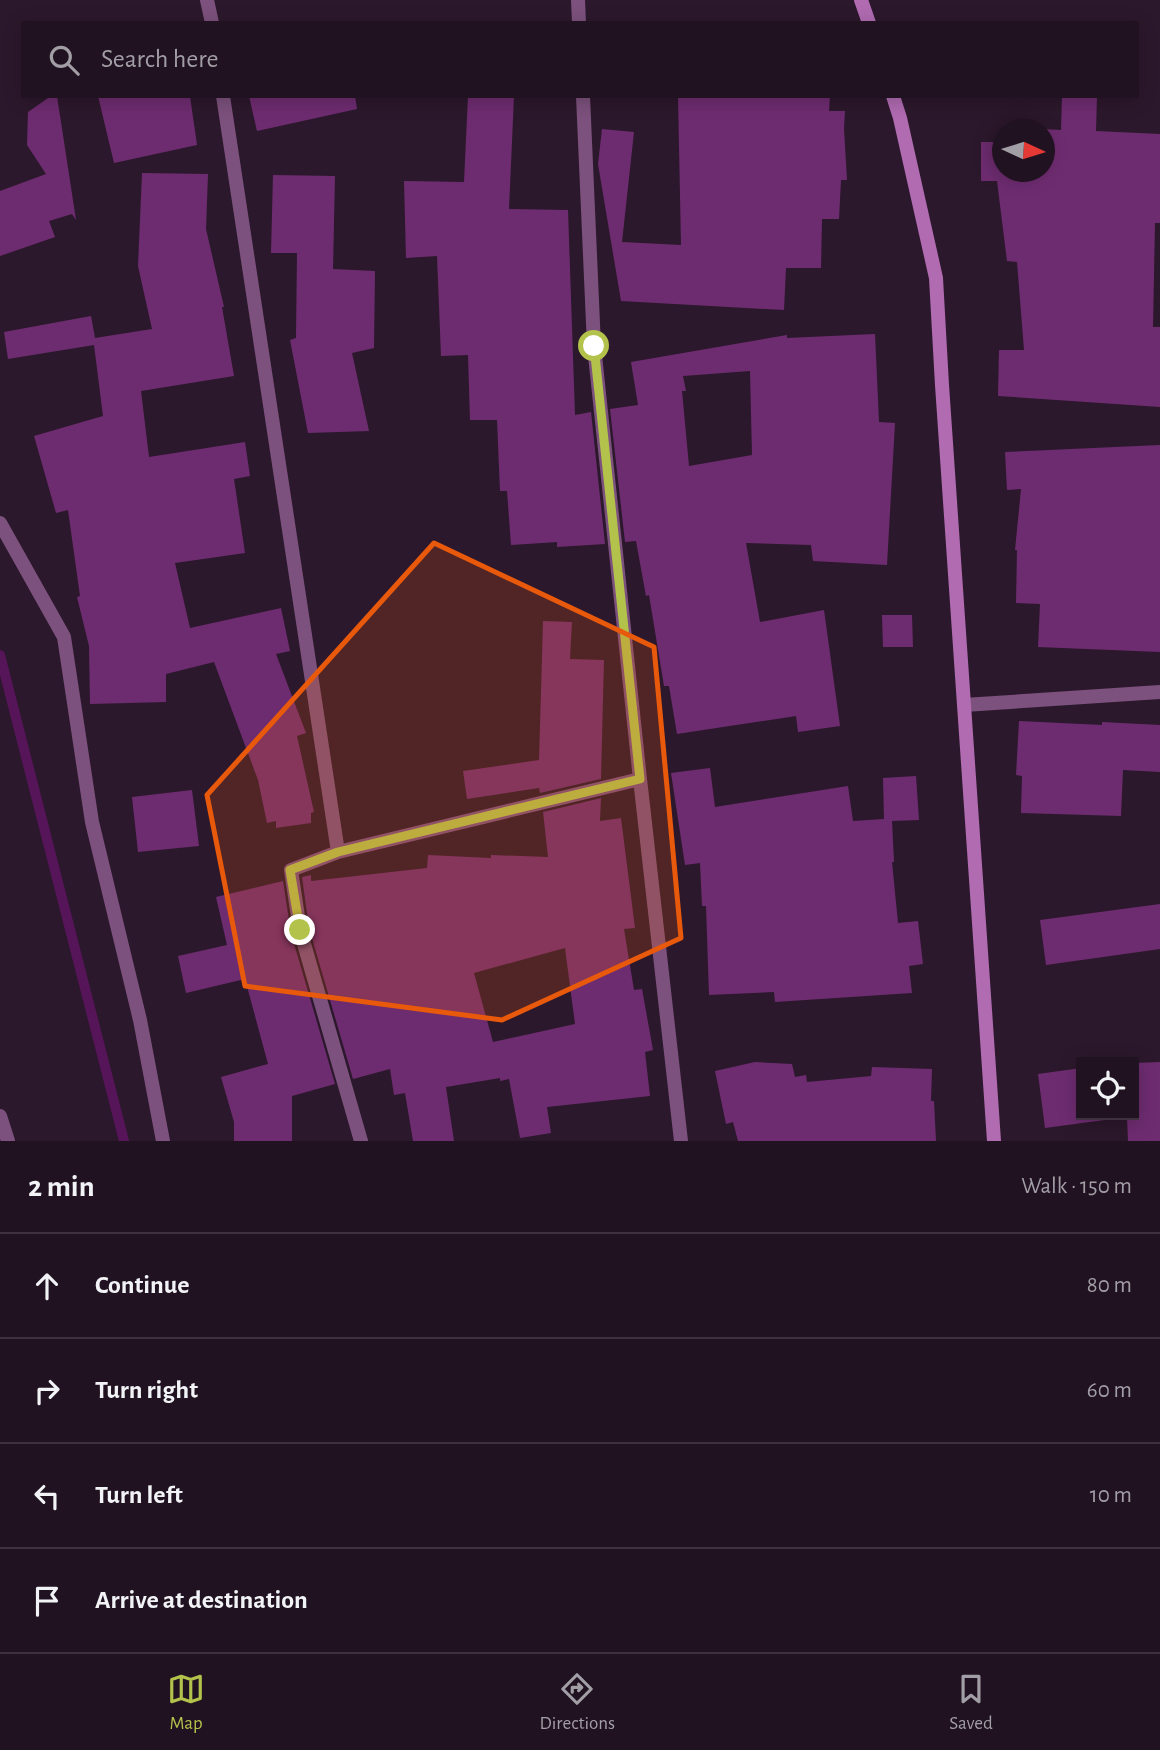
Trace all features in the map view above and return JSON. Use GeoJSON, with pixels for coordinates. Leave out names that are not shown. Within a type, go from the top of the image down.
{"type":"FeatureCollection","features":[{"type":"Feature","properties":{"kind":"main road"},"geometry":{"type":"LineString","coordinates":[[861,0],[868,21]]}},
{"type":"Feature","properties":{"kind":"main road"},"geometry":{"type":"LineString","coordinates":[[894,98],[936,278],[994,1141]]}},
{"type":"Feature","properties":{"kind":"street"},"geometry":{"type":"LineString","coordinates":[[207,0],[212,21]]}},
{"type":"Feature","properties":{"kind":"street"},"geometry":{"type":"LineString","coordinates":[[578,0],[579,21]]}},
{"type":"Feature","properties":{"kind":"street"},"geometry":{"type":"LineString","coordinates":[[223,98],[338,852]]}},
{"type":"Feature","properties":{"kind":"street"},"geometry":{"type":"LineString","coordinates":[[583,98],[594,346],[681,1141]]}},
{"type":"Feature","properties":{"kind":"street"},"geometry":{"type":"LineString","coordinates":[[0,523],[64,637],[92,822],[140,1020],[163,1141]]}},
{"type":"Feature","properties":{"kind":"street"},"geometry":{"type":"LineString","coordinates":[[964,705],[1160,692]]}},
{"type":"Feature","properties":{"kind":"street"},"geometry":{"type":"LineString","coordinates":[[361,1141],[300,930],[290,870],[338,852],[640,779]]}},
{"type":"Feature","properties":{"kind":"street"},"geometry":{"type":"LineString","coordinates":[[0,1116],[8,1141]]}},
{"type":"Feature","properties":{"kind":"highlighted area"},"geometry":{"type":"Polygon","coordinates":[[[434,543],[654,647],[681,938],[502,1020],[245,986],[207,795],[434,543]]]}},
{"type":"Feature","properties":{"kind":"building"},"geometry":{"type":"Polygon","coordinates":[[[48,98],[57,98],[76,220],[72,214],[49,221],[55,237],[0,256],[0,191],[46,174],[27,145],[28,112],[48,98]]]}},
{"type":"Feature","properties":{"kind":"building"},"geometry":{"type":"Polygon","coordinates":[[[98,98],[190,98],[197,145],[114,163],[98,98]]]}},
{"type":"Feature","properties":{"kind":"building"},"geometry":{"type":"Polygon","coordinates":[[[249,98],[355,98],[357,109],[257,131],[249,98]]]}},
{"type":"Feature","properties":{"kind":"building"},"geometry":{"type":"Polygon","coordinates":[[[468,98],[514,98],[509,209],[568,210],[575,415],[591,412],[605,544],[557,547],[557,542],[511,545],[507,491],[500,491],[497,420],[470,420],[468,355],[441,356],[437,256],[406,258],[404,181],[464,182],[468,98]]]}},
{"type":"Feature","properties":{"kind":"building"},"geometry":{"type":"Polygon","coordinates":[[[678,98],[830,98],[829,111],[845,111],[847,180],[841,180],[839,219],[822,219],[821,268],[786,268],[784,310],[621,301],[598,164],[602,129],[634,132],[622,242],[681,245],[678,98]]]}},
{"type":"Feature","properties":{"kind":"building"},"geometry":{"type":"Polygon","coordinates":[[[1062,98],[1097,98],[1096,131],[1160,134],[1160,223],[1155,223],[1153,327],[1160,327],[1160,407],[998,396],[999,350],[1024,350],[1017,262],[1007,261],[997,182],[1055,182],[1055,130],[1061,130],[1062,98]]]}},
{"type":"Feature","properties":{"kind":"building"},"geometry":{"type":"Polygon","coordinates":[[[981,142],[992,142],[992,181],[981,181],[981,142]]]}},
{"type":"Feature","properties":{"kind":"building"},"geometry":{"type":"Polygon","coordinates":[[[142,173],[208,174],[206,229],[224,307],[234,376],[141,391],[149,457],[245,442],[250,476],[234,479],[245,553],[175,563],[190,628],[281,608],[290,651],[276,654],[306,733],[297,736],[314,812],[311,813],[311,823],[276,828],[276,821],[267,823],[258,780],[214,662],[166,674],[166,702],[90,704],[89,646],[77,597],[80,596],[68,510],[56,513],[34,436],[103,416],[94,345],[8,359],[4,332],[91,316],[95,338],[152,329],[138,266],[142,173]]]}},
{"type":"Feature","properties":{"kind":"building"},"geometry":{"type":"Polygon","coordinates":[[[273,175],[335,176],[333,269],[375,271],[374,348],[352,353],[369,431],[308,433],[290,340],[296,338],[297,253],[271,253],[273,175]]]}},
{"type":"Feature","properties":{"kind":"building"},"geometry":{"type":"Polygon","coordinates":[[[875,334],[879,422],[895,423],[887,565],[813,561],[811,545],[746,543],[760,622],[824,610],[840,726],[798,732],[796,716],[677,734],[669,686],[664,686],[649,595],[646,596],[636,541],[625,542],[610,409],[638,405],[631,362],[787,335],[787,338],[875,334]],[[750,371],[683,376],[689,466],[752,455],[750,371]]]}},
{"type":"Feature","properties":{"kind":"building"},"geometry":{"type":"Polygon","coordinates":[[[1160,445],[1160,652],[1038,647],[1040,604],[1016,603],[1015,550],[1021,489],[1007,490],[1005,452],[1160,445]]]}},
{"type":"Feature","properties":{"kind":"building"},"geometry":{"type":"Polygon","coordinates":[[[882,615],[912,615],[913,647],[883,647],[882,615]]]}},
{"type":"Feature","properties":{"kind":"building"},"geometry":{"type":"Polygon","coordinates":[[[543,621],[572,622],[570,659],[604,660],[601,779],[540,793],[539,788],[467,799],[463,771],[539,760],[543,621]]]}},
{"type":"Feature","properties":{"kind":"building"},"geometry":{"type":"Polygon","coordinates":[[[1019,721],[1160,725],[1160,772],[1123,770],[1121,816],[1021,813],[1022,776],[1016,775],[1019,721]]]}},
{"type":"Feature","properties":{"kind":"building"},"geometry":{"type":"Polygon","coordinates":[[[710,768],[715,807],[848,786],[853,821],[884,819],[883,778],[916,776],[919,820],[892,821],[892,862],[898,923],[918,921],[923,964],[909,966],[912,993],[775,1002],[774,992],[709,995],[706,906],[702,906],[700,863],[685,865],[671,773],[710,768]]]}},
{"type":"Feature","properties":{"kind":"building"},"geometry":{"type":"Polygon","coordinates":[[[192,790],[199,846],[138,852],[132,797],[192,790]]]}},
{"type":"Feature","properties":{"kind":"building"},"geometry":{"type":"Polygon","coordinates":[[[601,798],[600,821],[621,818],[635,928],[624,929],[634,990],[642,989],[653,1050],[645,1052],[650,1096],[547,1107],[551,1133],[520,1138],[509,1079],[500,1081],[500,1078],[446,1087],[454,1141],[413,1141],[405,1093],[394,1095],[390,1069],[353,1079],[309,928],[302,877],[311,875],[311,881],[427,868],[428,855],[548,857],[543,812],[601,798]],[[565,948],[474,973],[493,1042],[575,1024],[565,948]]]}},
{"type":"Feature","properties":{"kind":"building"},"geometry":{"type":"Polygon","coordinates":[[[283,881],[291,933],[335,1084],[292,1096],[292,1141],[234,1141],[234,1122],[221,1077],[268,1064],[245,979],[186,993],[178,956],[227,945],[216,897],[283,881]]]}},
{"type":"Feature","properties":{"kind":"building"},"geometry":{"type":"Polygon","coordinates":[[[1160,904],[1160,949],[1046,965],[1040,920],[1160,904]]]}},
{"type":"Feature","properties":{"kind":"building"},"geometry":{"type":"Polygon","coordinates":[[[755,1062],[792,1064],[795,1077],[806,1075],[807,1082],[871,1076],[872,1067],[932,1069],[931,1101],[934,1101],[936,1141],[738,1141],[733,1122],[726,1124],[715,1071],[755,1062]]]}},
{"type":"Feature","properties":{"kind":"building"},"geometry":{"type":"Polygon","coordinates":[[[1160,1062],[1160,1141],[1128,1141],[1127,1120],[1139,1120],[1139,1063],[1160,1062]]]}},
{"type":"Feature","properties":{"kind":"building"},"geometry":{"type":"Polygon","coordinates":[[[1076,1069],[1076,1120],[1105,1120],[1045,1128],[1038,1074],[1076,1069]]]}},
{"type":"Feature","properties":{"kind":"waterway"},"geometry":{"type":"LineString","coordinates":[[0,655],[124,1141]]}},
{"type":"Feature","properties":{"kind":"route"},"geometry":{"type":"LineString","coordinates":[[300,930],[290,870],[338,852],[640,779],[594,346]]}}]}
